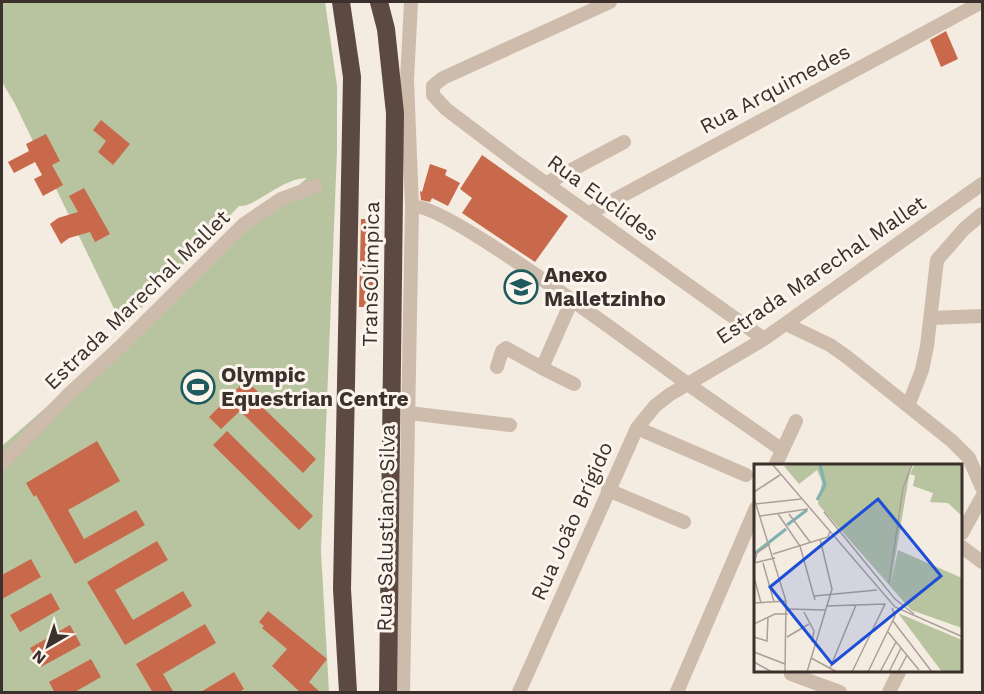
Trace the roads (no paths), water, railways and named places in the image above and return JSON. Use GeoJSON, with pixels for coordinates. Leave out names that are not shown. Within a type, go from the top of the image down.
{"type":"FeatureCollection","features":[{"type":"Feature","properties":{"kind":"highway","name":"TransOlímpica"},"geometry":{"type":"LineString","coordinates":[[341,2],[352,77],[342,589],[348,686]]}},
{"type":"Feature","properties":{"kind":"highway","name":"TransOlímpica"},"geometry":{"type":"LineString","coordinates":[[379,2],[386,28],[395,113],[388,693]]}},
{"type":"Feature","properties":{"kind":"highway"},"geometry":{"type":"LineString","coordinates":[[392,436],[396,473],[398,693]]}},
{"type":"Feature","properties":{"kind":"street","name":"Rua Euclides"},"geometry":{"type":"LineString","coordinates":[[610,2],[443,78],[436,82],[432,89],[433,95],[446,110],[764,339]]}},
{"type":"Feature","properties":{"kind":"street","name":"Rua Arquimedes"},"geometry":{"type":"LineString","coordinates":[[588,214],[982,2]]}},
{"type":"Feature","properties":{"kind":"street","name":"Rua Salustiano Silva"},"geometry":{"type":"LineString","coordinates":[[403,693],[412,207],[407,80],[411,3]]}},
{"type":"Feature","properties":{"kind":"street"},"geometry":{"type":"LineString","coordinates":[[547,183],[624,142]]}},
{"type":"Feature","properties":{"kind":"street","name":"Estrada Marechal Mallet"},"geometry":{"type":"LineString","coordinates":[[687,384],[764,339],[982,184]]}},
{"type":"Feature","properties":{"kind":"street","name":"Estrada Marechal Mallet"},"geometry":{"type":"LineString","coordinates":[[2,464],[67,396],[244,225],[281,199],[316,186]]}},
{"type":"Feature","properties":{"kind":"street"},"geometry":{"type":"LineString","coordinates":[[412,207],[416,205],[427,208],[466,230],[572,300],[782,450]]}},
{"type":"Feature","properties":{"kind":"street"},"geometry":{"type":"LineString","coordinates":[[908,406],[922,370],[931,318],[934,272],[937,261],[964,229],[982,214]]}},
{"type":"Feature","properties":{"kind":"street"},"geometry":{"type":"LineString","coordinates":[[542,368],[572,300]]}},
{"type":"Feature","properties":{"kind":"street"},"geometry":{"type":"LineString","coordinates":[[931,318],[982,316]]}},
{"type":"Feature","properties":{"kind":"street"},"geometry":{"type":"LineString","coordinates":[[786,324],[830,345],[952,441],[969,458],[982,488]]}},
{"type":"Feature","properties":{"kind":"street"},"geometry":{"type":"LineString","coordinates":[[497,367],[502,351],[506,348],[574,384]]}},
{"type":"Feature","properties":{"kind":"street","name":"Rua João Brígido"},"geometry":{"type":"LineString","coordinates":[[519,693],[637,428],[655,406],[687,384]]}},
{"type":"Feature","properties":{"kind":"street"},"geometry":{"type":"LineString","coordinates":[[409,413],[510,425]]}},
{"type":"Feature","properties":{"kind":"street"},"geometry":{"type":"LineString","coordinates":[[776,464],[796,421]]}},
{"type":"Feature","properties":{"kind":"street"},"geometry":{"type":"LineString","coordinates":[[637,428],[746,475]]}},
{"type":"Feature","properties":{"kind":"street"},"geometry":{"type":"LineString","coordinates":[[608,490],[684,522]]}},
{"type":"Feature","properties":{"kind":"street"},"geometry":{"type":"LineString","coordinates":[[963,531],[982,497]]}},
{"type":"Feature","properties":{"kind":"street"},"geometry":{"type":"LineString","coordinates":[[677,693],[754,513]]}},
{"type":"Feature","properties":{"kind":"street"},"geometry":{"type":"LineString","coordinates":[[963,548],[982,562]]}},
{"type":"Feature","properties":{"kind":"street"},"geometry":{"type":"LineString","coordinates":[[889,693],[898,673]]}},
{"type":"Feature","properties":{"kind":"street"},"geometry":{"type":"LineString","coordinates":[[791,674],[840,693]]}},
{"type":"Feature","properties":{"kind":"place","name":"Anexo Malletzinho"},"geometry":{"type":"Point","coordinates":[521,287]}},
{"type":"Feature","properties":{"kind":"place","name":"Olympic Equestrian Centre"},"geometry":{"type":"Point","coordinates":[198,387]}}]}
